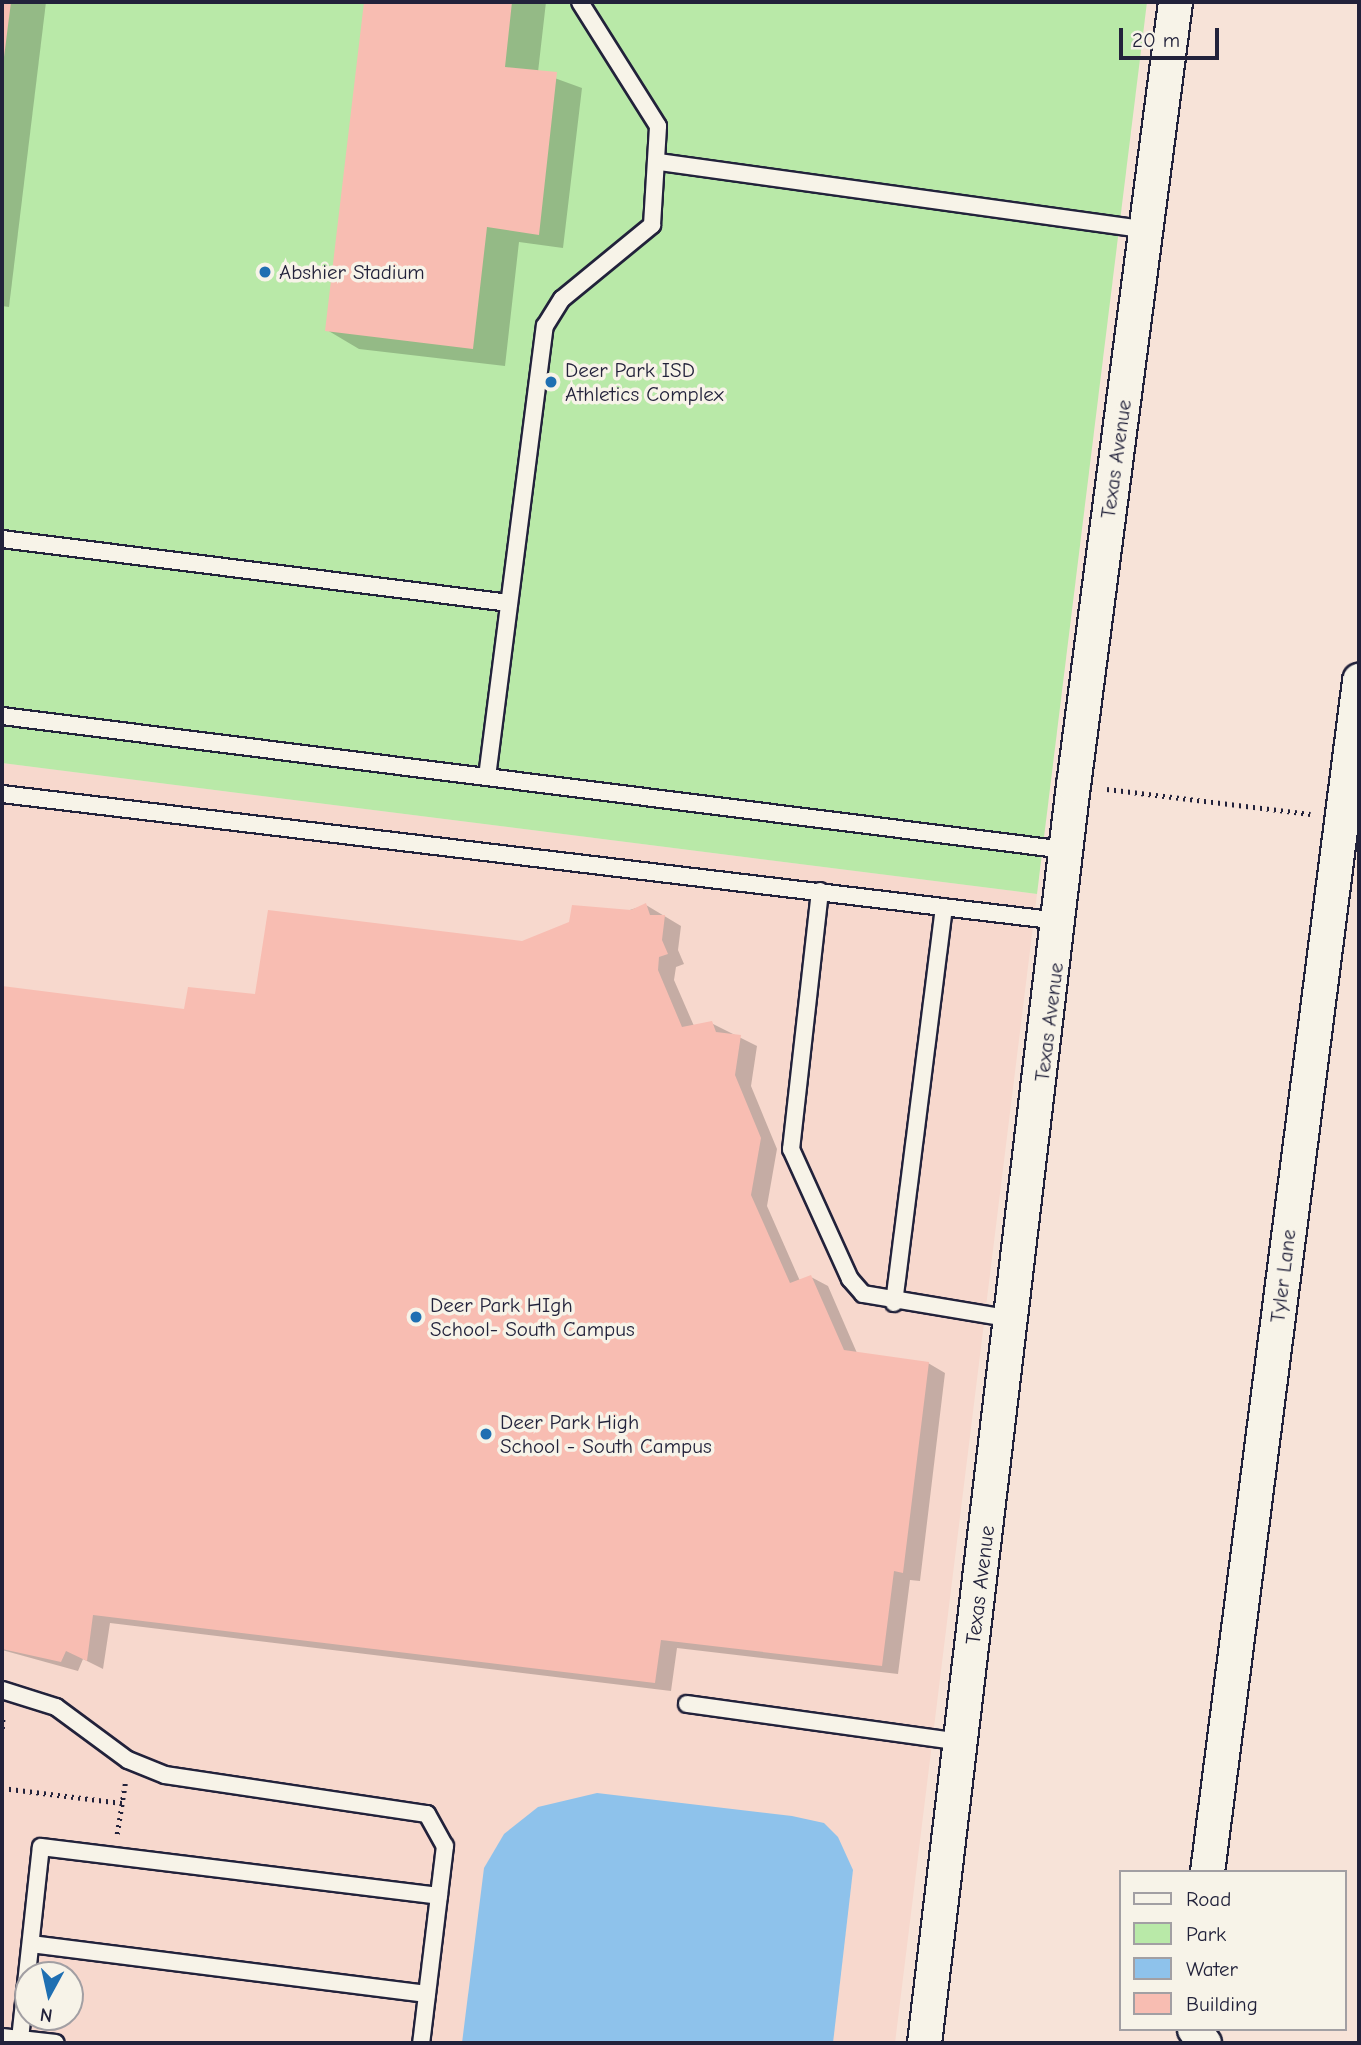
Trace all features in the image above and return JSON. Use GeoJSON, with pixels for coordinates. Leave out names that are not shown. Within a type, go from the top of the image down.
{"type":"FeatureCollection","features":[{"type":"Feature","properties":{"kind":"street","name":"Texas Avenue"},"geometry":{"type":"LineString","coordinates":[[924,2043],[1061,921],[1073,785],[1175,2]]}},
{"type":"Feature","properties":{"kind":"street","name":"Tyler Lane"},"geometry":{"type":"LineString","coordinates":[[1207,1870],[1351,819],[1359,680]]}},
{"type":"Feature","properties":{"kind":"lane"},"geometry":{"type":"LineString","coordinates":[[487,777],[545,326],[562,299],[652,225],[659,162],[658,126],[580,2]]}},
{"type":"Feature","properties":{"kind":"lane"},"geometry":{"type":"LineString","coordinates":[[659,162],[1146,230]]}},
{"type":"Feature","properties":{"kind":"lane"},"geometry":{"type":"LineString","coordinates":[[2,539],[509,603]]}},
{"type":"Feature","properties":{"kind":"lane"},"geometry":{"type":"LineString","coordinates":[[2,716],[1066,850]]}},
{"type":"Feature","properties":{"kind":"lane"},"geometry":{"type":"LineString","coordinates":[[2,794],[1061,921]]}},
{"type":"Feature","properties":{"kind":"lane"},"geometry":{"type":"LineString","coordinates":[[820,891],[791,1149],[850,1279],[863,1294],[894,1303],[1013,1319]]}},
{"type":"Feature","properties":{"kind":"lane"},"geometry":{"type":"LineString","coordinates":[[894,1303],[944,906]]}},
{"type":"Feature","properties":{"kind":"lane"},"geometry":{"type":"LineString","coordinates":[[2,1690],[56,1707],[128,1760],[165,1775],[427,1814],[445,1846],[421,2043]]}},
{"type":"Feature","properties":{"kind":"lane"},"geometry":{"type":"LineString","coordinates":[[687,1704],[961,1742]]}},
{"type":"Feature","properties":{"kind":"lane"},"geometry":{"type":"LineString","coordinates":[[20,2039],[41,1847],[439,1896]]}},
{"type":"Feature","properties":{"kind":"lane"},"geometry":{"type":"LineString","coordinates":[[31,1944],[427,1994]]}},
{"type":"Feature","properties":{"kind":"lane"},"geometry":{"type":"LineString","coordinates":[[2,2037],[56,2043]]}},
{"type":"Feature","properties":{"kind":"path"},"geometry":{"type":"LineString","coordinates":[[1073,785],[1351,819]]}},
{"type":"Feature","properties":{"kind":"path"},"geometry":{"type":"LineString","coordinates":[[114,1856],[128,1760]]}},
{"type":"Feature","properties":{"kind":"path"},"geometry":{"type":"LineString","coordinates":[[2,1788],[122,1803]]}},
{"type":"Feature","properties":{"kind":"shaded area","name":"Deer Park High School - South Campus"},"geometry":{"type":"Polygon","coordinates":[[[2,763],[1037,894],[895,2043],[2,2043],[2,763]]]}},
{"type":"Feature","properties":{"kind":"green space","name":"Deer Park ISD Athletics Complex"},"geometry":{"type":"Polygon","coordinates":[[[2,2],[1147,2],[1037,894],[2,763],[2,2]]]}},
{"type":"Feature","properties":{"kind":"water"},"geometry":{"type":"Polygon","coordinates":[[[597,1793],[792,1816],[824,1823],[838,1837],[853,1870],[833,2043],[462,2043],[484,1868],[504,1834],[538,1807],[597,1793]]]}},
{"type":"Feature","properties":{"kind":"building"},"geometry":{"type":"Polygon","coordinates":[[[2,2],[11,2],[3,65],[2,64],[2,2]]]}},
{"type":"Feature","properties":{"kind":"building"},"geometry":{"type":"Polygon","coordinates":[[[364,2],[512,2],[505,67],[557,72],[539,235],[487,227],[473,349],[325,331],[364,2]]]}},
{"type":"Feature","properties":{"kind":"building","name":"Deer Park HIgh School- South Campus"},"geometry":{"type":"Polygon","coordinates":[[[646,903],[650,915],[665,915],[662,940],[668,954],[659,957],[658,970],[682,1027],[712,1021],[716,1032],[741,1035],[735,1075],[761,1138],[751,1195],[790,1283],[811,1275],[844,1350],[929,1362],[903,1573],[894,1571],[882,1666],[661,1640],[655,1683],[93,1615],[87,1661],[66,1651],[61,1662],[2,1649],[2,986],[184,1009],[188,987],[255,994],[268,910],[522,941],[569,922],[572,905],[631,910],[646,903]]]}},
{"type":"Feature","properties":{"kind":"place","name":"Abshier Stadium"},"geometry":{"type":"Point","coordinates":[265,272]}},
{"type":"Feature","properties":{"kind":"place","name":"Deer Park ISD Athletics Complex"},"geometry":{"type":"Point","coordinates":[551,382]}},
{"type":"Feature","properties":{"kind":"place","name":"Deer Park HIgh School- South Campus"},"geometry":{"type":"Point","coordinates":[416,1317]}},
{"type":"Feature","properties":{"kind":"place","name":"Deer Park High School - South Campus"},"geometry":{"type":"Point","coordinates":[486,1434]}}]}
